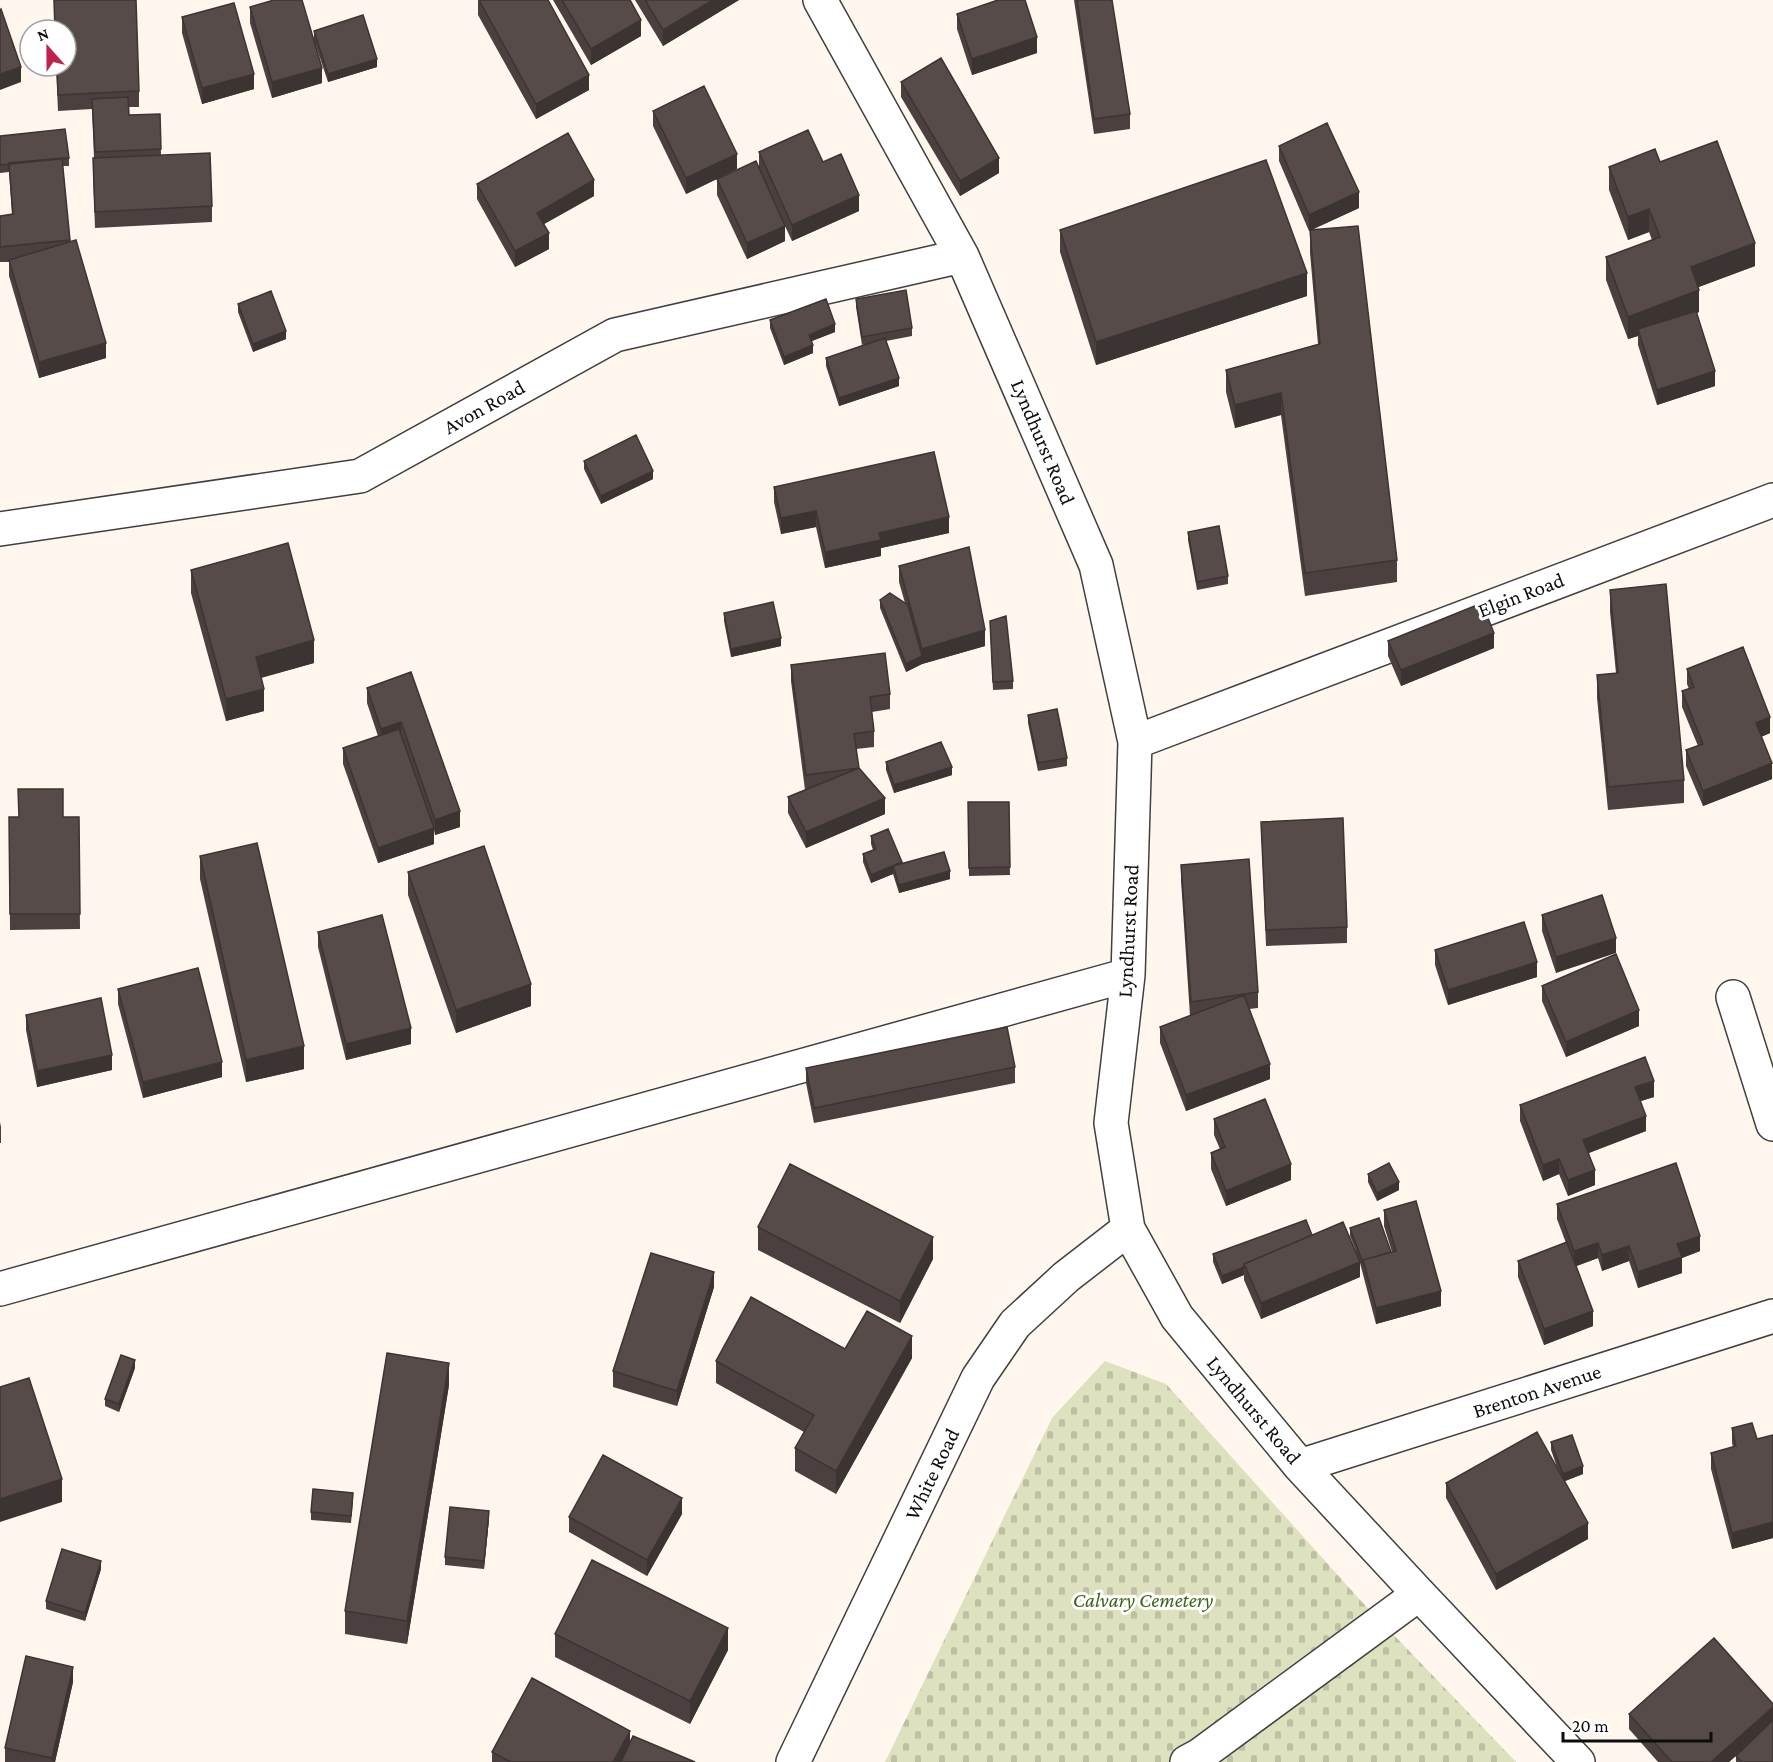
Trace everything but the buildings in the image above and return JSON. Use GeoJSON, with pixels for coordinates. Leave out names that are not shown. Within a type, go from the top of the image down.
{"type":"FeatureCollection","features":[{"type":"Feature","properties":{"kind":"street","name":"Lyndhurst Road"},"geometry":{"type":"LineString","coordinates":[[820,0],[962,256],[1096,565],[1135,742],[1128,975],[1111,1123],[1128,1229],[1177,1317],[1300,1466],[1578,1762]]}},
{"type":"Feature","properties":{"kind":"street","name":"Avon Road"},"geometry":{"type":"LineString","coordinates":[[0,530],[360,476],[615,335],[962,256]]}},
{"type":"Feature","properties":{"kind":"street","name":"Elgin Road"},"geometry":{"type":"LineString","coordinates":[[1135,742],[1773,500]]}},
{"type":"Feature","properties":{"kind":"street"},"geometry":{"type":"LineString","coordinates":[[0,1289],[1128,975]]}},
{"type":"Feature","properties":{"kind":"street"},"geometry":{"type":"LineString","coordinates":[[1733,997],[1773,1124]]}},
{"type":"Feature","properties":{"kind":"street","name":"White Road"},"geometry":{"type":"LineString","coordinates":[[793,1762],[978,1378],[1015,1324],[1066,1277],[1128,1229]]}},
{"type":"Feature","properties":{"kind":"street","name":"Brenton Avenue"},"geometry":{"type":"LineString","coordinates":[[1300,1466],[1773,1316]]}},
{"type":"Feature","properties":{"kind":"street"},"geometry":{"type":"LineString","coordinates":[[1187,1762],[1200,1755],[1419,1594]]}},
{"type":"Feature","properties":{"kind":"green space","name":"Calvary Cemetery"},"geometry":{"type":"Polygon","coordinates":[[[1105,1361],[1166,1384],[1362,1602],[1516,1762],[885,1762],[1052,1418],[1105,1361]]]}}]}
